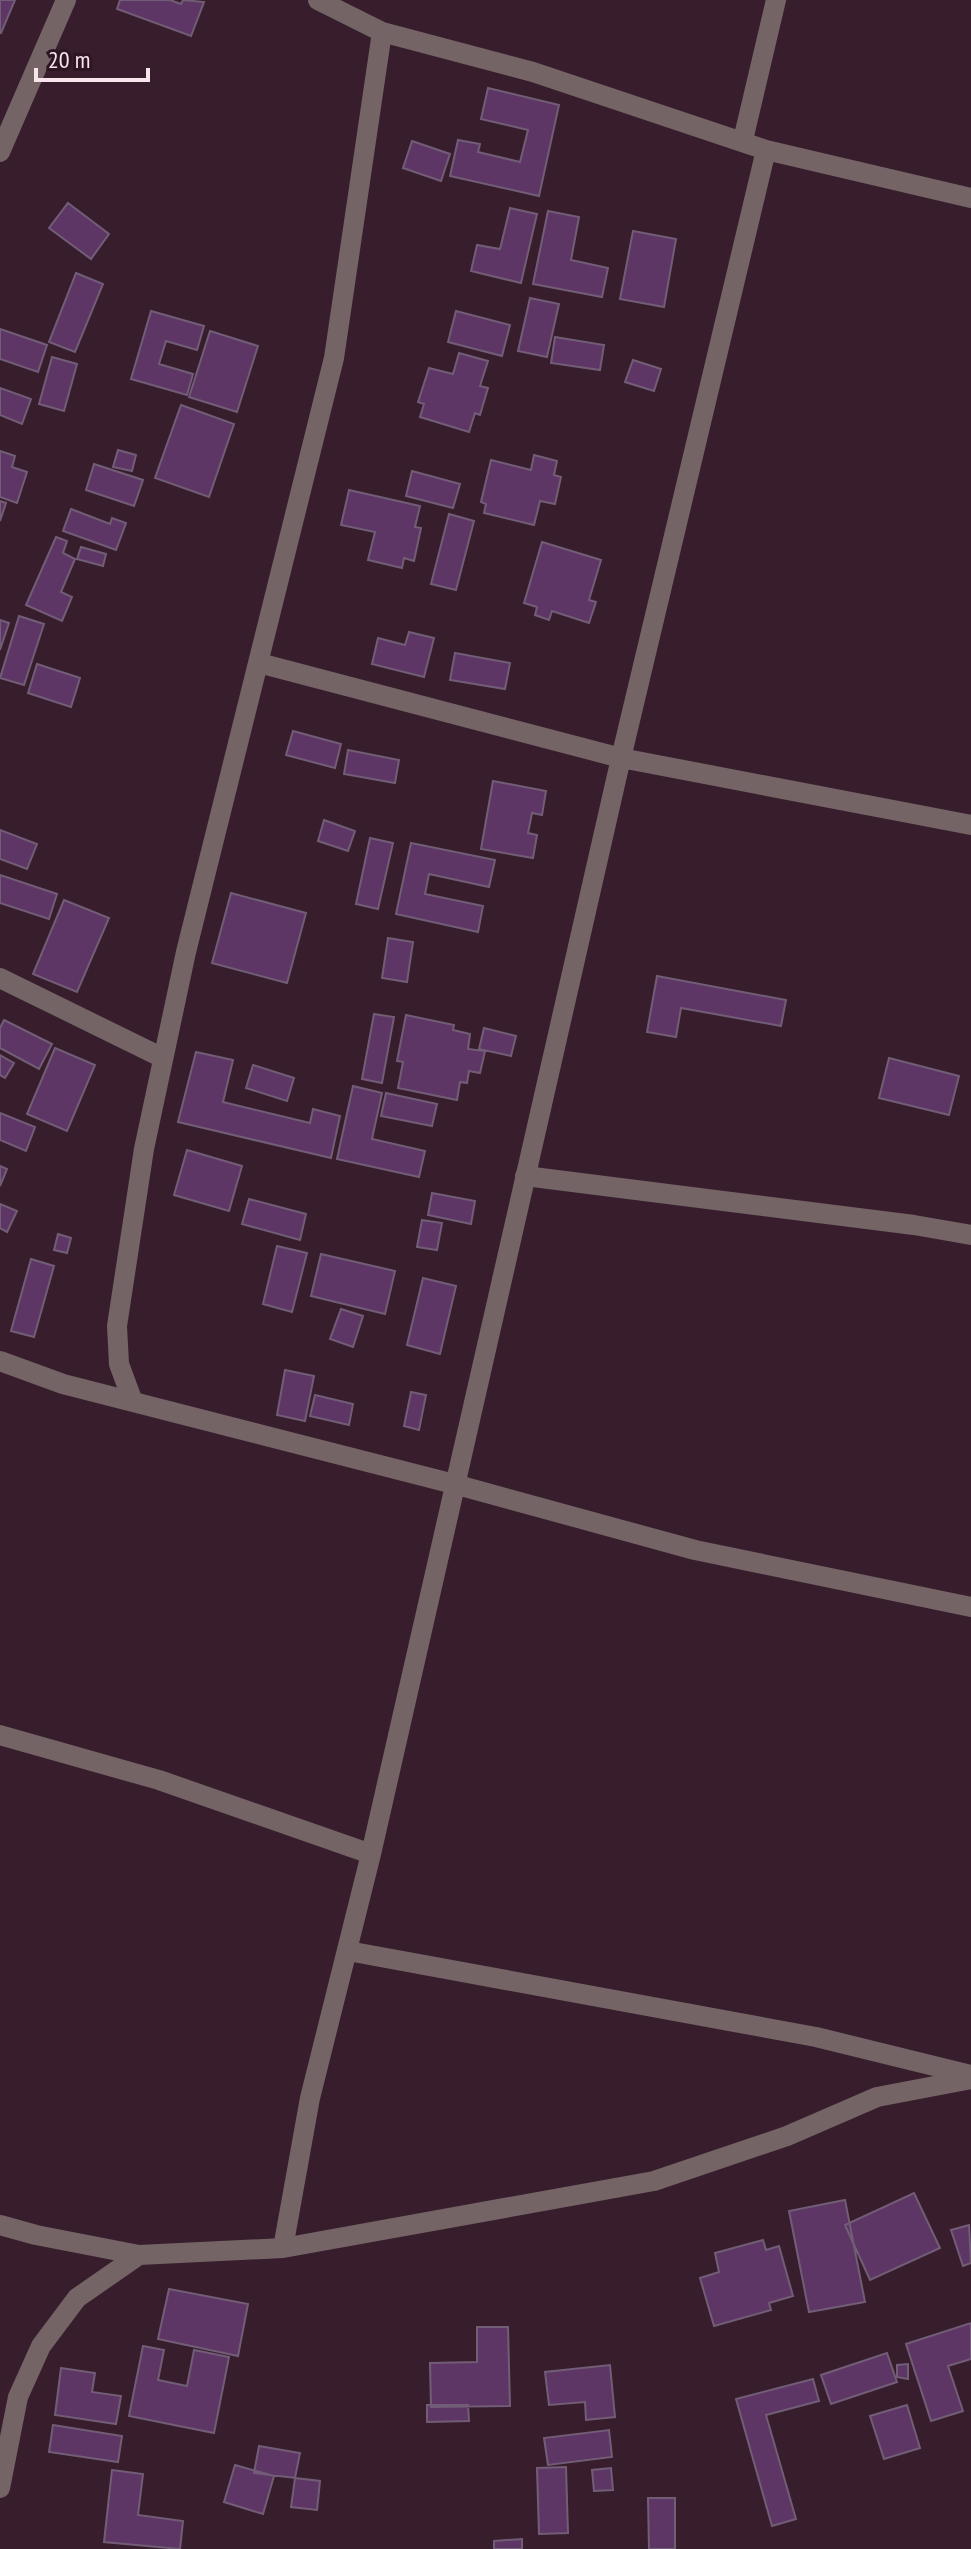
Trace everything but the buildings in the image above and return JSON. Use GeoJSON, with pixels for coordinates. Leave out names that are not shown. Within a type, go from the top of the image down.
{"type":"FeatureCollection","features":[{"type":"Feature","properties":{"kind":"street"},"geometry":{"type":"LineString","coordinates":[[0,152],[66,0]]}},
{"type":"Feature","properties":{"kind":"street"},"geometry":{"type":"LineString","coordinates":[[318,0],[382,32],[533,72],[766,150],[971,198]]}},
{"type":"Feature","properties":{"kind":"street"},"geometry":{"type":"LineString","coordinates":[[743,140],[776,0]]}},
{"type":"Feature","properties":{"kind":"street"},"geometry":{"type":"LineString","coordinates":[[133,1402],[119,1364],[117,1326],[144,1149],[189,937],[334,358],[382,32]]}},
{"type":"Feature","properties":{"kind":"street"},"geometry":{"type":"LineString","coordinates":[[283,2248],[310,2098],[371,1854],[621,758],[766,150]]}},
{"type":"Feature","properties":{"kind":"street"},"geometry":{"type":"LineString","coordinates":[[259,663],[621,758],[971,825]]}},
{"type":"Feature","properties":{"kind":"street"},"geometry":{"type":"LineString","coordinates":[[0,978],[163,1058]]}},
{"type":"Feature","properties":{"kind":"street"},"geometry":{"type":"LineString","coordinates":[[525,1176],[914,1225],[971,1235]]}},
{"type":"Feature","properties":{"kind":"street"},"geometry":{"type":"LineString","coordinates":[[0,1361],[63,1384],[454,1484],[695,1550],[971,1607]]}},
{"type":"Feature","properties":{"kind":"street"},"geometry":{"type":"LineString","coordinates":[[0,1735],[159,1780],[371,1854]]}},
{"type":"Feature","properties":{"kind":"street"},"geometry":{"type":"LineString","coordinates":[[348,1951],[816,2037],[971,2077]]}},
{"type":"Feature","properties":{"kind":"street"},"geometry":{"type":"LineString","coordinates":[[0,2225],[139,2255],[283,2248],[654,2181],[787,2136],[877,2097],[971,2077]]}},
{"type":"Feature","properties":{"kind":"street"},"geometry":{"type":"LineString","coordinates":[[0,2488],[18,2397],[41,2346],[77,2298],[139,2255]]}}]}
